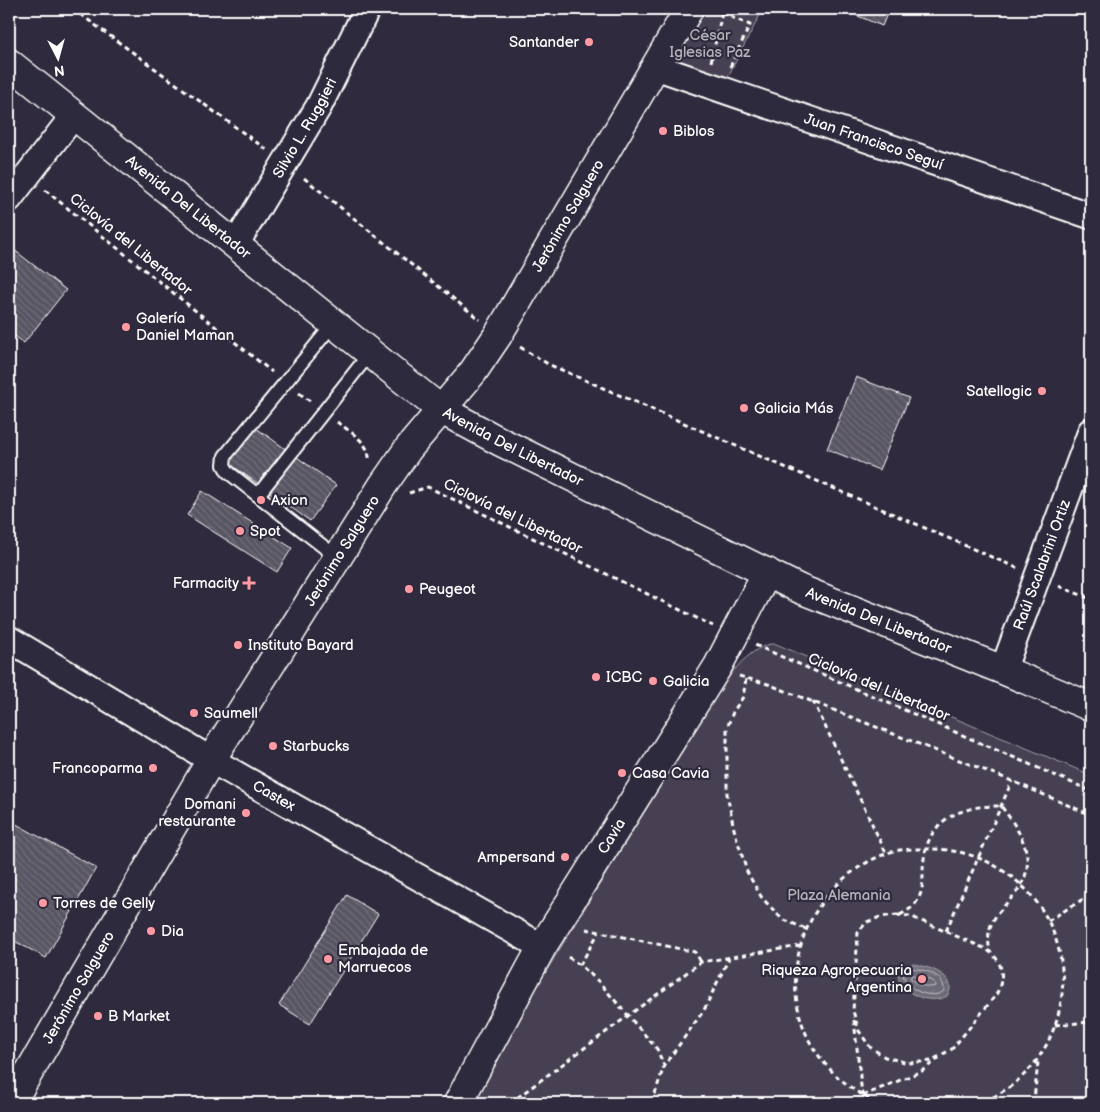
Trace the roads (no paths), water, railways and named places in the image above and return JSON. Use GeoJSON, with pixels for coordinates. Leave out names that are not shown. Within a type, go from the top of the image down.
{"type":"FeatureCollection","features":[{"type":"Feature","properties":{"kind":"street","name":"Silvio L. Ruggieri"},"geometry":{"type":"LineString","coordinates":[[236,244],[286,164],[319,106],[367,9]]}},
{"type":"Feature","properties":{"kind":"street","name":"Jerónimo Salguero"},"geometry":{"type":"LineString","coordinates":[[14,1089],[211,760],[383,485],[408,449],[473,372],[498,335],[689,9]]}},
{"type":"Feature","properties":{"kind":"street","name":"Avenida Del Libertador"},"geometry":{"type":"LineString","coordinates":[[9,63],[440,409],[501,442],[800,589],[1091,707]]}},
{"type":"Feature","properties":{"kind":"street","name":"Juan Francisco Seguí"},"geometry":{"type":"LineString","coordinates":[[656,67],[1091,216]]}},
{"type":"Feature","properties":{"kind":"street"},"geometry":{"type":"LineString","coordinates":[[9,200],[74,115]]}},
{"type":"Feature","properties":{"kind":"street","name":"Raúl Scalabrini Ortiz"},"geometry":{"type":"LineString","coordinates":[[1003,670],[1091,431]]}},
{"type":"Feature","properties":{"kind":"street","name":"Cavia"},"geometry":{"type":"LineString","coordinates":[[458,1103],[542,947],[718,666],[767,572]]}},
{"type":"Feature","properties":{"kind":"street","name":"Castex"},"geometry":{"type":"LineString","coordinates":[[9,639],[211,760],[542,947]]}},
{"type":"Feature","properties":{"kind":"lane"},"geometry":{"type":"LineString","coordinates":[[334,323],[225,456],[224,465],[228,472],[338,558]]}},
{"type":"Feature","properties":{"kind":"lane"},"geometry":{"type":"LineString","coordinates":[[258,496],[370,352]]}},
{"type":"Feature","properties":{"kind":"water"},"geometry":{"type":"Polygon","coordinates":[[[912,964],[932,969],[946,977],[950,989],[947,996],[940,999],[924,998],[908,991],[899,979],[898,971],[905,965],[912,964]]]}},
{"type":"Feature","properties":{"kind":"place","name":"Santander"},"geometry":{"type":"Point","coordinates":[589,42]}},
{"type":"Feature","properties":{"kind":"place","name":"Biblos"},"geometry":{"type":"Point","coordinates":[663,131]}},
{"type":"Feature","properties":{"kind":"place","name":"Galería Daniel Maman"},"geometry":{"type":"Point","coordinates":[126,327]}},
{"type":"Feature","properties":{"kind":"place","name":"Satellogic"},"geometry":{"type":"Point","coordinates":[1042,391]}},
{"type":"Feature","properties":{"kind":"place","name":"Galicia Más"},"geometry":{"type":"Point","coordinates":[744,408]}},
{"type":"Feature","properties":{"kind":"place","name":"Axion"},"geometry":{"type":"Point","coordinates":[261,500]}},
{"type":"Feature","properties":{"kind":"place","name":"Spot"},"geometry":{"type":"Point","coordinates":[240,531]}},
{"type":"Feature","properties":{"kind":"place","name":"Farmacity"},"geometry":{"type":"Point","coordinates":[249,583]}},
{"type":"Feature","properties":{"kind":"place","name":"Peugeot"},"geometry":{"type":"Point","coordinates":[409,589]}},
{"type":"Feature","properties":{"kind":"place","name":"Instituto Bayard"},"geometry":{"type":"Point","coordinates":[238,645]}},
{"type":"Feature","properties":{"kind":"place","name":"ICBC"},"geometry":{"type":"Point","coordinates":[596,677]}},
{"type":"Feature","properties":{"kind":"place","name":"Galicia"},"geometry":{"type":"Point","coordinates":[653,681]}},
{"type":"Feature","properties":{"kind":"place","name":"Saumell"},"geometry":{"type":"Point","coordinates":[194,713]}},
{"type":"Feature","properties":{"kind":"place","name":"Starbucks"},"geometry":{"type":"Point","coordinates":[273,746]}},
{"type":"Feature","properties":{"kind":"place","name":"Francoparma"},"geometry":{"type":"Point","coordinates":[153,768]}},
{"type":"Feature","properties":{"kind":"place","name":"Casa Cavia"},"geometry":{"type":"Point","coordinates":[622,773]}},
{"type":"Feature","properties":{"kind":"place","name":"Domani restaurante"},"geometry":{"type":"Point","coordinates":[246,813]}},
{"type":"Feature","properties":{"kind":"place","name":"Ampersand"},"geometry":{"type":"Point","coordinates":[565,857]}},
{"type":"Feature","properties":{"kind":"place","name":"Torres de Gelly"},"geometry":{"type":"Point","coordinates":[43,903]}},
{"type":"Feature","properties":{"kind":"place","name":"Dia"},"geometry":{"type":"Point","coordinates":[151,931]}},
{"type":"Feature","properties":{"kind":"place","name":"Embajada de Marruecos"},"geometry":{"type":"Point","coordinates":[328,959]}},
{"type":"Feature","properties":{"kind":"place","name":"Riqueza Agropecuaria Argentina"},"geometry":{"type":"Point","coordinates":[922,979]}},
{"type":"Feature","properties":{"kind":"place","name":"B Market"},"geometry":{"type":"Point","coordinates":[98,1016]}},
{"type":"Feature","properties":{"kind":"park label","name":"César Iglesias Paz"},"geometry":{"type":"Point","coordinates":[710,44]}},
{"type":"Feature","properties":{"kind":"park label","name":"Plaza Alemania"},"geometry":{"type":"Point","coordinates":[839,895]}}]}
